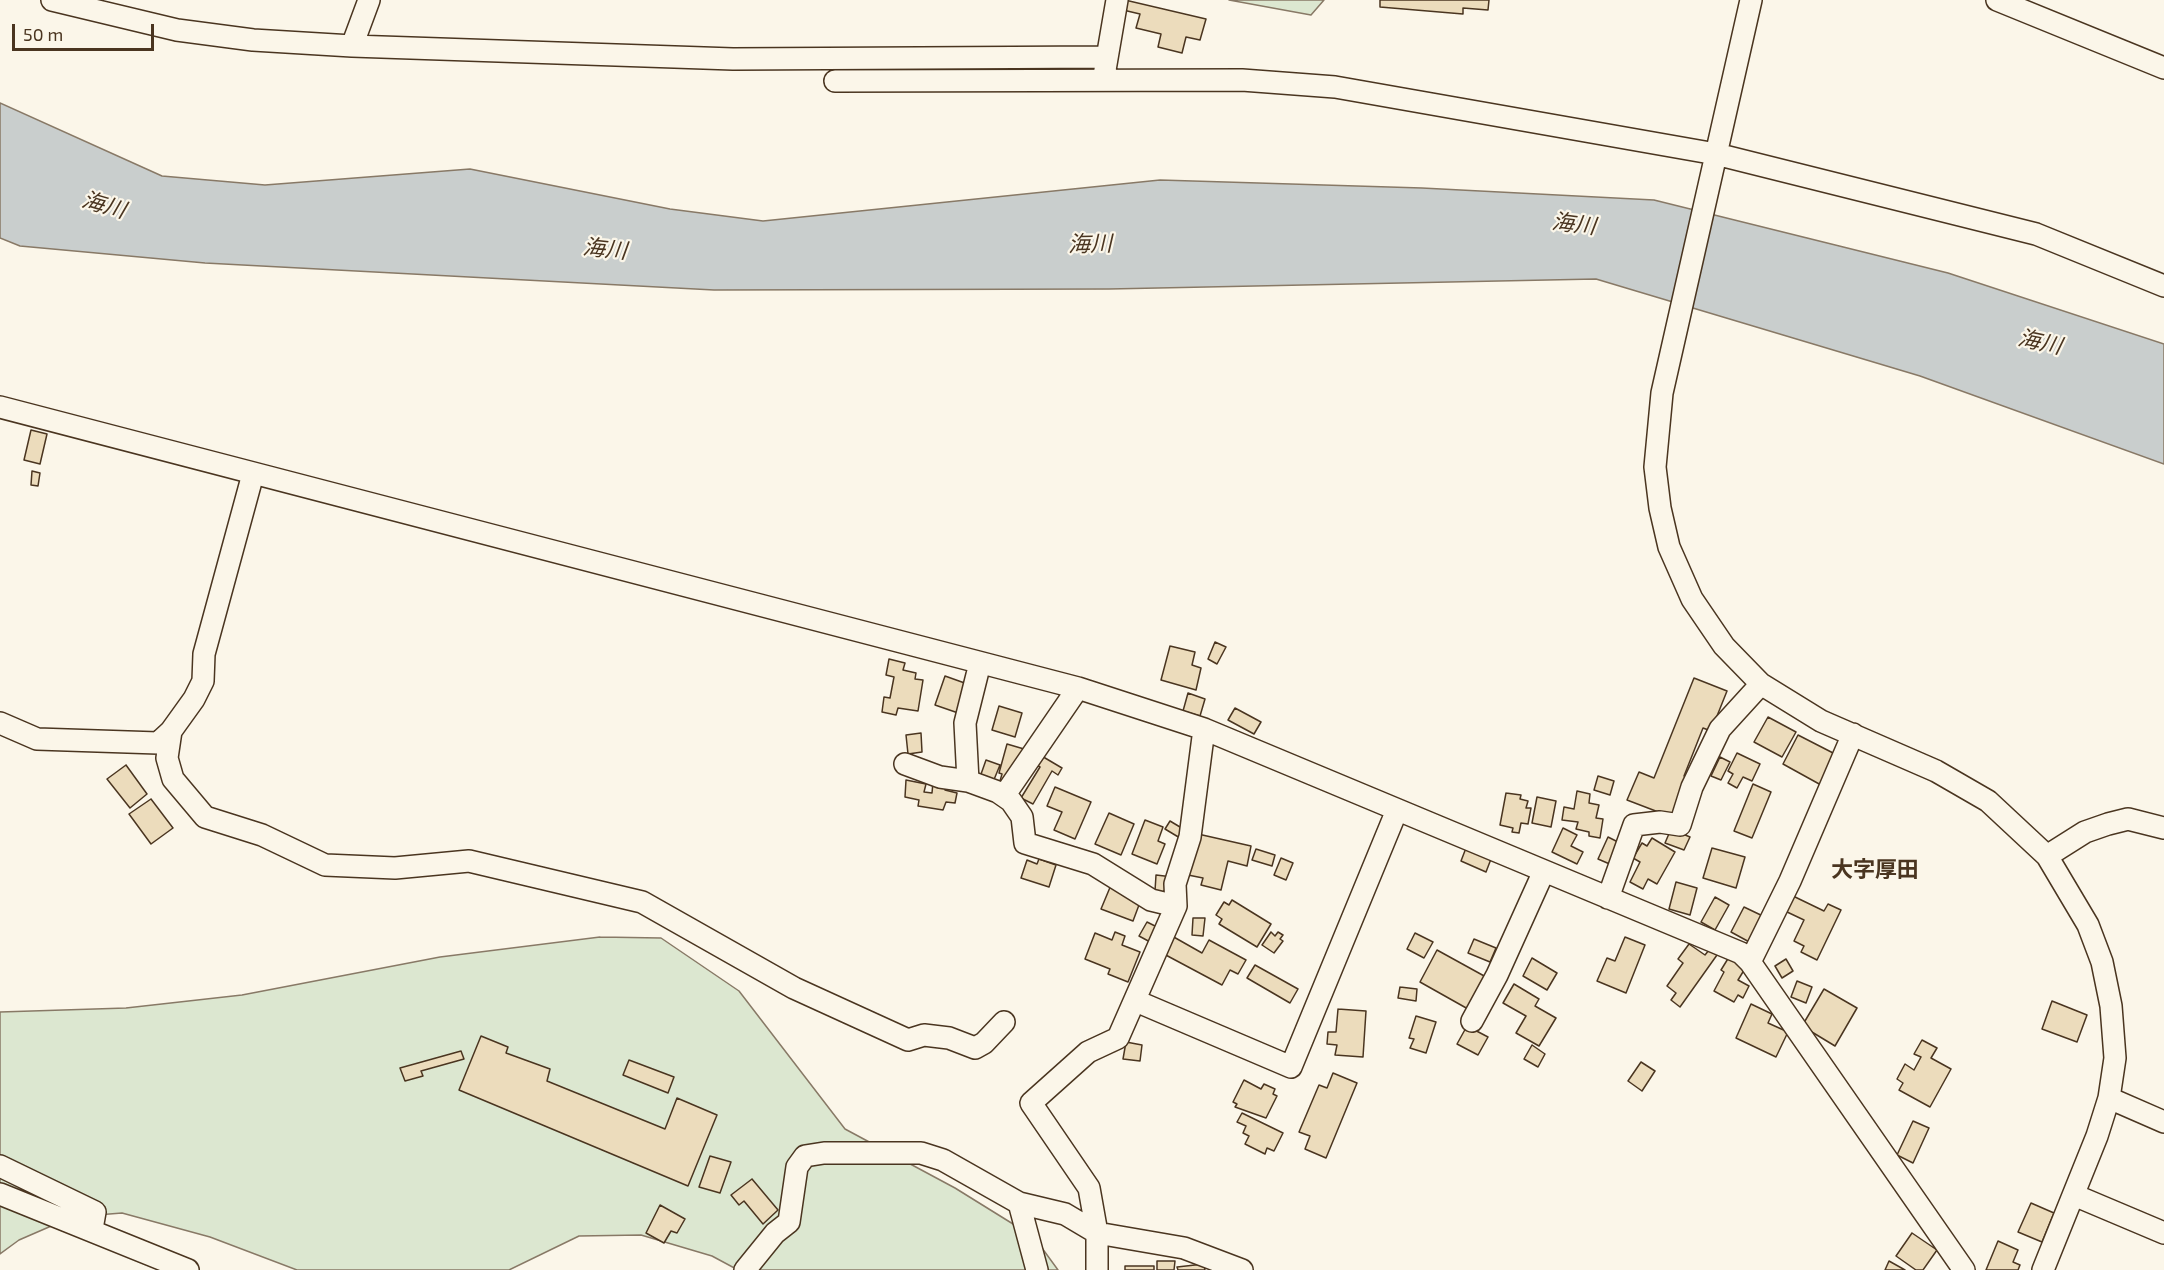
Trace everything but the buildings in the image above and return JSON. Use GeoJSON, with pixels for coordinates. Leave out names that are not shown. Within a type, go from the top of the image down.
{"type":"FeatureCollection","features":[{"type":"Feature","properties":{"kind":"street"},"geometry":{"type":"LineString","coordinates":[[52,0],[177,30],[253,40],[352,46],[733,60],[1107,57]]}},
{"type":"Feature","properties":{"kind":"street"},"geometry":{"type":"LineString","coordinates":[[352,46],[369,0]]}},
{"type":"Feature","properties":{"kind":"street"},"geometry":{"type":"LineString","coordinates":[[1104,78],[1117,0]]}},
{"type":"Feature","properties":{"kind":"street"},"geometry":{"type":"LineString","coordinates":[[1751,0],[1662,393],[1656,466],[1660,508],[1669,547],[1692,599],[1724,646],[1761,684],[1821,721],[1936,771],[1988,801],[2047,855],[2080,909],[2102,962],[2111,1006],[2115,1058],[2109,1098],[2097,1136],[2043,1270]]}},
{"type":"Feature","properties":{"kind":"street"},"geometry":{"type":"LineString","coordinates":[[1997,0],[2164,68]]}},
{"type":"Feature","properties":{"kind":"street"},"geometry":{"type":"LineString","coordinates":[[835,81],[1104,78],[1242,80],[1335,87],[1716,154],[2036,234],[2164,286]]}},
{"type":"Feature","properties":{"kind":"street"},"geometry":{"type":"LineString","coordinates":[[0,407],[1078,688],[1204,729],[1741,953],[1750,962],[1964,1270]]}},
{"type":"Feature","properties":{"kind":"street"},"geometry":{"type":"LineString","coordinates":[[0,723],[37,739],[158,742],[171,731],[195,699],[203,681],[204,654],[253,474]]}},
{"type":"Feature","properties":{"kind":"street"},"geometry":{"type":"LineString","coordinates":[[968,781],[965,723],[980,663]]}},
{"type":"Feature","properties":{"kind":"street"},"geometry":{"type":"LineString","coordinates":[[1608,898],[1634,825],[1660,822],[1680,825],[1692,787],[1720,729],[1761,684]]}},
{"type":"Feature","properties":{"kind":"street"},"geometry":{"type":"LineString","coordinates":[[1004,796],[1078,688]]}},
{"type":"Feature","properties":{"kind":"street"},"geometry":{"type":"LineString","coordinates":[[1097,1270],[1096,1233],[1089,1188],[1031,1103],[1088,1052],[1118,1038],[1136,1001],[1176,906],[1175,884],[1190,837],[1204,729]]}},
{"type":"Feature","properties":{"kind":"street"},"geometry":{"type":"LineString","coordinates":[[171,731],[167,758],[173,779],[205,817],[262,835],[325,865],[395,868],[469,861],[642,902],[794,987],[908,1040],[924,1035],[949,1038],[975,1048],[1004,1022]]}},
{"type":"Feature","properties":{"kind":"street"},"geometry":{"type":"LineString","coordinates":[[1750,962],[1790,881],[1852,734]]}},
{"type":"Feature","properties":{"kind":"street"},"geometry":{"type":"LineString","coordinates":[[905,764],[940,777],[968,781],[1004,796],[1011,801],[1022,818],[1025,843],[1093,864],[1151,900],[1176,906]]}},
{"type":"Feature","properties":{"kind":"street"},"geometry":{"type":"LineString","coordinates":[[1136,1001],[1291,1067],[1397,810]]}},
{"type":"Feature","properties":{"kind":"street"},"geometry":{"type":"LineString","coordinates":[[2047,855],[2085,832],[2128,819],[2164,828]]}},
{"type":"Feature","properties":{"kind":"street"},"geometry":{"type":"LineString","coordinates":[[1472,1020],[1497,975],[1544,871]]}},
{"type":"Feature","properties":{"kind":"street"},"geometry":{"type":"LineString","coordinates":[[2109,1098],[2164,1122]]}},
{"type":"Feature","properties":{"kind":"street"},"geometry":{"type":"LineString","coordinates":[[746,1270],[775,1233],[789,1222],[797,1167],[806,1156],[824,1153],[921,1153],[943,1160],[1019,1203],[1065,1214],[1096,1233],[1184,1248],[1242,1270]]}},
{"type":"Feature","properties":{"kind":"street"},"geometry":{"type":"LineString","coordinates":[[0,1167],[95,1212],[92,1229]]}},
{"type":"Feature","properties":{"kind":"street"},"geometry":{"type":"LineString","coordinates":[[0,1194],[92,1229],[188,1270]]}},
{"type":"Feature","properties":{"kind":"street"},"geometry":{"type":"LineString","coordinates":[[2073,1196],[2164,1233]]}},
{"type":"Feature","properties":{"kind":"street"},"geometry":{"type":"LineString","coordinates":[[1019,1203],[1037,1270]]}},
{"type":"Feature","properties":{"kind":"green space"},"geometry":{"type":"Polygon","coordinates":[[[1229,0],[1324,0],[1311,15],[1229,0]]]}},
{"type":"Feature","properties":{"kind":"green space"},"geometry":{"type":"Polygon","coordinates":[[[600,937],[661,938],[739,991],[845,1129],[955,1188],[1034,1237],[1058,1270],[738,1270],[712,1256],[641,1235],[579,1236],[509,1270],[297,1270],[210,1237],[122,1213],[72,1217],[19,1240],[0,1254],[0,1012],[126,1008],[242,995],[440,957],[600,937]]]}},
{"type":"Feature","properties":{"kind":"water","name":"海川"},"geometry":{"type":"Polygon","coordinates":[[[0,103],[162,176],[265,185],[470,169],[670,209],[763,221],[1160,180],[1422,188],[1654,200],[1948,273],[2164,344],[2164,464],[1920,376],[1596,279],[1109,289],[714,290],[205,263],[20,246],[0,238],[0,103]]]}},
{"type":"Feature","properties":{"kind":"district","name":"大字厚田"},"geometry":{"type":"Point","coordinates":[1875,870]}}]}
